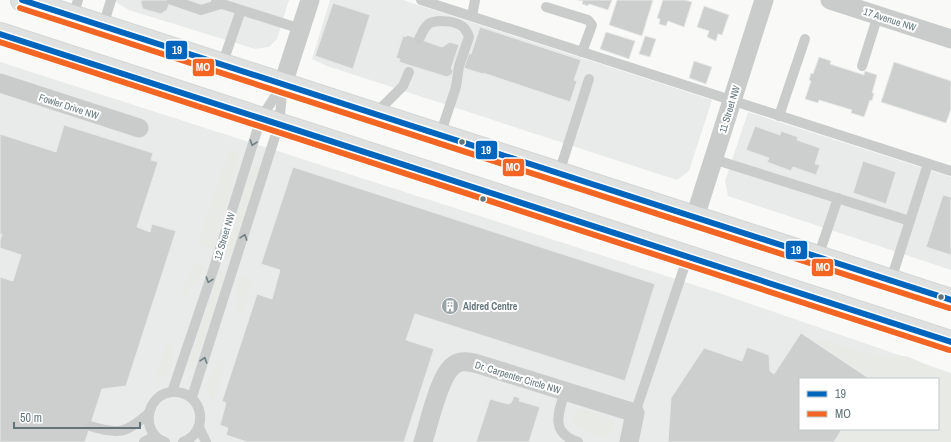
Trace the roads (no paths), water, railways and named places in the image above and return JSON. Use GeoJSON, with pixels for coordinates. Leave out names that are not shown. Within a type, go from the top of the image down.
{"type":"FeatureCollection","features":[{"type":"Feature","properties":{"kind":"highway"},"geometry":{"type":"LineString","coordinates":[[22,0],[75,8],[103,26],[951,300]]}},
{"type":"Feature","properties":{"kind":"highway"},"geometry":{"type":"LineString","coordinates":[[0,34],[951,342]]}},
{"type":"Feature","properties":{"kind":"street","name":"12 Street NW"},"geometry":{"type":"LineString","coordinates":[[283,84],[310,0]]}},
{"type":"Feature","properties":{"kind":"street","name":"11 Street NW"},"geometry":{"type":"LineString","coordinates":[[695,217],[764,0]]}},
{"type":"Feature","properties":{"kind":"street","name":"17 Avenue NW"},"geometry":{"type":"LineString","coordinates":[[830,0],[951,39]]}},
{"type":"Feature","properties":{"kind":"street","name":"Fowler Drive NW"},"geometry":{"type":"LineString","coordinates":[[0,83],[138,128]]}},
{"type":"Feature","properties":{"kind":"street","name":"Dr. Carpenter Circle NW"},"geometry":{"type":"LineString","coordinates":[[423,442],[442,382],[448,370],[455,364],[462,362],[478,364],[635,413]]}},
{"type":"Feature","properties":{"kind":"street"},"geometry":{"type":"LineString","coordinates":[[629,442],[635,413]]}},
{"type":"Feature","properties":{"kind":"lane"},"geometry":{"type":"LineString","coordinates":[[103,26],[111,0]]}},
{"type":"Feature","properties":{"kind":"lane"},"geometry":{"type":"LineString","coordinates":[[172,0],[201,10],[222,4]]}},
{"type":"Feature","properties":{"kind":"lane"},"geometry":{"type":"LineString","coordinates":[[210,0],[301,29]]}},
{"type":"Feature","properties":{"kind":"lane"},"geometry":{"type":"LineString","coordinates":[[421,0],[951,171]]}},
{"type":"Feature","properties":{"kind":"lane"},"geometry":{"type":"LineString","coordinates":[[472,16],[475,0]]}},
{"type":"Feature","properties":{"kind":"lane"},"geometry":{"type":"LineString","coordinates":[[546,8],[588,20],[592,25],[582,52]]}},
{"type":"Feature","properties":{"kind":"lane"},"geometry":{"type":"LineString","coordinates":[[222,64],[240,10]]}},
{"type":"Feature","properties":{"kind":"lane"},"geometry":{"type":"LineString","coordinates":[[862,66],[878,15]]}},
{"type":"Feature","properties":{"kind":"lane"},"geometry":{"type":"LineString","coordinates":[[419,39],[429,24],[437,21],[450,22],[464,27],[469,37],[459,66],[456,87],[440,135]]}},
{"type":"Feature","properties":{"kind":"lane"},"geometry":{"type":"LineString","coordinates":[[779,116],[805,39]]}},
{"type":"Feature","properties":{"kind":"lane"},"geometry":{"type":"LineString","coordinates":[[375,114],[403,86],[409,72]]}},
{"type":"Feature","properties":{"kind":"lane"},"geometry":{"type":"LineString","coordinates":[[559,173],[590,79]]}},
{"type":"Feature","properties":{"kind":"lane","name":"12 Street NW"},"geometry":{"type":"LineString","coordinates":[[172,392],[214,266],[283,84]]}},
{"type":"Feature","properties":{"kind":"lane","name":"12 Street NW"},"geometry":{"type":"LineString","coordinates":[[192,398],[270,121],[283,84]]}},
{"type":"Feature","properties":{"kind":"lane"},"geometry":{"type":"LineString","coordinates":[[713,159],[910,221]]}},
{"type":"Feature","properties":{"kind":"lane"},"geometry":{"type":"LineString","coordinates":[[891,280],[928,164]]}},
{"type":"Feature","properties":{"kind":"lane"},"geometry":{"type":"LineString","coordinates":[[818,257],[838,198]]}},
{"type":"Feature","properties":{"kind":"lane"},"geometry":{"type":"LineString","coordinates":[[635,413],[688,256]]}},
{"type":"Feature","properties":{"kind":"lane"},"geometry":{"type":"LineString","coordinates":[[165,442],[155,436],[151,430],[148,421],[148,413],[151,405],[156,399],[164,394],[180,392],[192,398],[197,403],[200,418],[199,427],[194,435],[184,442]]}},
{"type":"Feature","properties":{"kind":"lane"},"geometry":{"type":"LineString","coordinates":[[565,392],[558,417],[559,425],[562,433],[570,439],[578,442]]}},
{"type":"Feature","properties":{"kind":"lane"},"geometry":{"type":"LineString","coordinates":[[90,426],[105,430],[122,431],[129,429],[148,413]]}},
{"type":"Feature","properties":{"kind":"lane"},"geometry":{"type":"LineString","coordinates":[[199,427],[206,442]]}},
{"type":"Feature","properties":{"kind":"lane"},"geometry":{"type":"LineString","coordinates":[[144,442],[155,436]]}},
{"type":"Feature","properties":{"kind":"place","name":"Aldred Centre"},"geometry":{"type":"Point","coordinates":[450,306]}}]}
